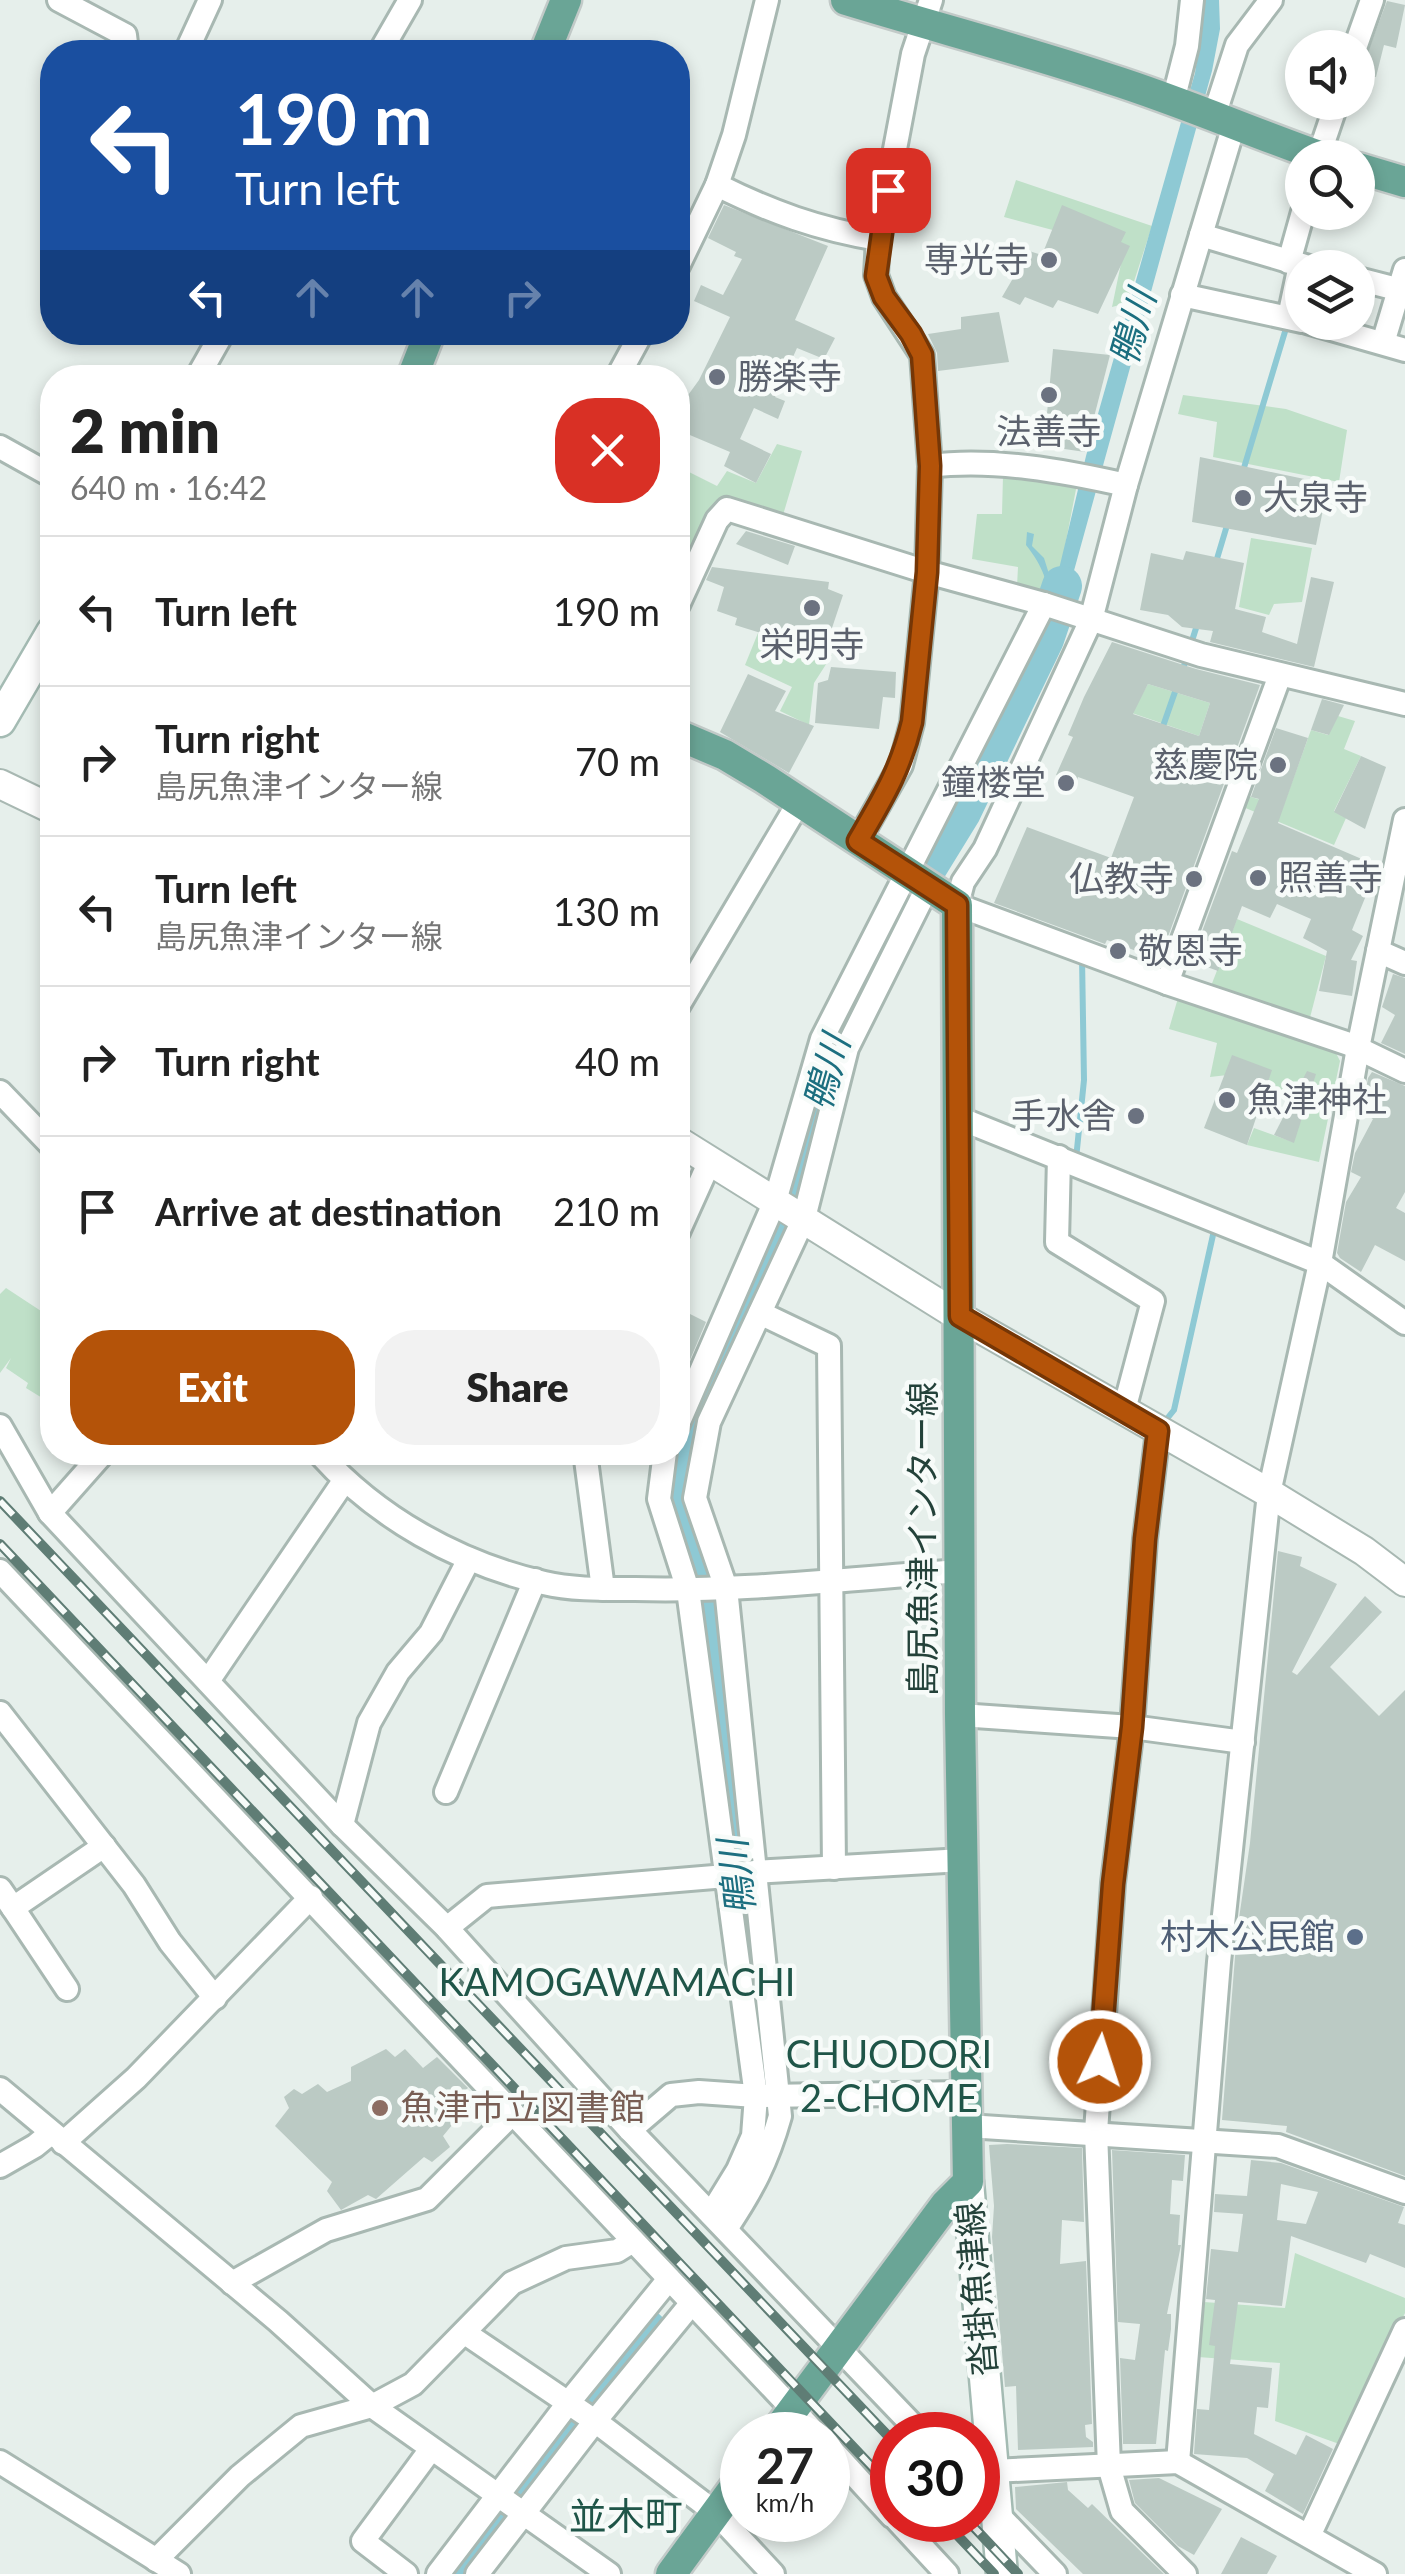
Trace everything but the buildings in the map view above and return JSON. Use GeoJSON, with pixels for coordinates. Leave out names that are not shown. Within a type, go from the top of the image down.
{"type":"FeatureCollection","features":[{"type":"Feature","properties":{"kind":"main road"},"geometry":{"type":"LineString","coordinates":[[550,40],[566,0]]}},
{"type":"Feature","properties":{"kind":"main road"},"geometry":{"type":"LineString","coordinates":[[846,0],[928,12],[1285,143]]}},
{"type":"Feature","properties":{"kind":"main road"},"geometry":{"type":"LineString","coordinates":[[1375,173],[1405,182]]}},
{"type":"Feature","properties":{"kind":"main road"},"geometry":{"type":"LineString","coordinates":[[0,721],[40,653]]}},
{"type":"Feature","properties":{"kind":"main road"},"geometry":{"type":"LineString","coordinates":[[690,740],[725,755],[957,905]]}},
{"type":"Feature","properties":{"kind":"main road","name":"島尻魚津インター線"},"geometry":{"type":"LineString","coordinates":[[957,905],[960,1715],[968,2182]]}},
{"type":"Feature","properties":{"kind":"main road"},"geometry":{"type":"LineString","coordinates":[[792,2412],[946,2204],[968,2182]]}},
{"type":"Feature","properties":{"kind":"main road","name":"沓掛魚津線"},"geometry":{"type":"LineString","coordinates":[[968,2182],[984,2412]]}},
{"type":"Feature","properties":{"kind":"main road"},"geometry":{"type":"LineString","coordinates":[[671,2574],[720,2508]]}},
{"type":"Feature","properties":{"kind":"main road","name":"沓掛魚津線"},"geometry":{"type":"LineString","coordinates":[[997,2542],[1002,2574]]}},
{"type":"Feature","properties":{"kind":"street"},"geometry":{"type":"LineString","coordinates":[[59,0],[126,35],[127,40]]}},
{"type":"Feature","properties":{"kind":"street"},"geometry":{"type":"LineString","coordinates":[[192,40],[210,0]]}},
{"type":"Feature","properties":{"kind":"street"},"geometry":{"type":"LineString","coordinates":[[387,40],[410,0]]}},
{"type":"Feature","properties":{"kind":"street"},"geometry":{"type":"LineString","coordinates":[[690,217],[717,185],[734,134],[766,0]]}},
{"type":"Feature","properties":{"kind":"street"},"geometry":{"type":"LineString","coordinates":[[1192,0],[1187,46],[1202,112],[1201,235],[1126,485],[1080,616],[985,849],[963,882],[957,905],[1166,984],[1358,1048],[1405,1071]]}},
{"type":"Feature","properties":{"kind":"street"},"geometry":{"type":"LineString","coordinates":[[1202,112],[1237,46],[1271,0]]}},
{"type":"Feature","properties":{"kind":"street"},"geometry":{"type":"LineString","coordinates":[[1362,30],[1372,0]]}},
{"type":"Feature","properties":{"kind":"street"},"geometry":{"type":"LineString","coordinates":[[858,841],[905,751],[912,722],[927,572],[930,466],[922,355],[884,297],[876,276],[878,239],[913,54],[928,12]]}},
{"type":"Feature","properties":{"kind":"street"},"geometry":{"type":"LineString","coordinates":[[717,185],[772,213],[878,239]]}},
{"type":"Feature","properties":{"kind":"street"},"geometry":{"type":"LineString","coordinates":[[1201,235],[1285,260]]}},
{"type":"Feature","properties":{"kind":"street"},"geometry":{"type":"LineString","coordinates":[[1375,281],[1403,284],[1394,346]]}},
{"type":"Feature","properties":{"kind":"street"},"geometry":{"type":"LineString","coordinates":[[1182,295],[1285,317]]}},
{"type":"Feature","properties":{"kind":"street"},"geometry":{"type":"LineString","coordinates":[[0,447],[40,469]]}},
{"type":"Feature","properties":{"kind":"street"},"geometry":{"type":"LineString","coordinates":[[930,466],[949,464],[1077,474],[1126,485]]}},
{"type":"Feature","properties":{"kind":"street"},"geometry":{"type":"LineString","coordinates":[[690,577],[716,520],[726,509],[1201,655],[1405,704]]}},
{"type":"Feature","properties":{"kind":"street"},"geometry":{"type":"LineString","coordinates":[[766,2095],[723,1588],[696,1498],[710,1422],[760,1313],[847,1048],[916,879],[1044,604]]}},
{"type":"Feature","properties":{"kind":"street"},"geometry":{"type":"LineString","coordinates":[[1166,984],[1280,675]]}},
{"type":"Feature","properties":{"kind":"street"},"geometry":{"type":"LineString","coordinates":[[0,784],[40,802]]}},
{"type":"Feature","properties":{"kind":"street"},"geometry":{"type":"LineString","coordinates":[[690,986],[799,802]]}},
{"type":"Feature","properties":{"kind":"street"},"geometry":{"type":"LineString","coordinates":[[1178,2462],[1203,2141],[1269,1493],[1320,1263],[1378,951],[1401,871],[1405,820]]}},
{"type":"Feature","properties":{"kind":"street"},"geometry":{"type":"LineString","coordinates":[[690,1402],[792,1211],[822,1038],[916,879]]}},
{"type":"Feature","properties":{"kind":"street"},"geometry":{"type":"LineString","coordinates":[[1378,951],[1405,962]]}},
{"type":"Feature","properties":{"kind":"street"},"geometry":{"type":"LineString","coordinates":[[0,1092],[40,1134]]}},
{"type":"Feature","properties":{"kind":"street"},"geometry":{"type":"LineString","coordinates":[[956,1117],[1320,1263],[1405,1323]]}},
{"type":"Feature","properties":{"kind":"street"},"geometry":{"type":"LineString","coordinates":[[690,1149],[960,1316],[1269,1493],[1364,1551],[1405,1582]]}},
{"type":"Feature","properties":{"kind":"street"},"geometry":{"type":"LineString","coordinates":[[1059,1157],[1058,1242],[1153,1301],[1124,1410]]}},
{"type":"Feature","properties":{"kind":"street"},"geometry":{"type":"LineString","coordinates":[[690,1206],[710,1162]]}},
{"type":"Feature","properties":{"kind":"street"},"geometry":{"type":"LineString","coordinates":[[760,1313],[829,1346],[834,1868]]}},
{"type":"Feature","properties":{"kind":"street"},"geometry":{"type":"LineString","coordinates":[[0,1426],[50,1512],[342,1826],[448,1928],[630,2130],[901,2412]]}},
{"type":"Feature","properties":{"kind":"street"},"geometry":{"type":"LineString","coordinates":[[1158,1431],[1145,1539],[1132,1727],[1113,1884],[1096,2132],[1109,2466],[1122,2511],[1185,2574]]}},
{"type":"Feature","properties":{"kind":"street"},"geometry":{"type":"LineString","coordinates":[[50,1512],[92,1465]]}},
{"type":"Feature","properties":{"kind":"street"},"geometry":{"type":"LineString","coordinates":[[330,1465],[398,1523],[469,1559],[535,1580],[603,1588],[691,1591],[961,1570]]}},
{"type":"Feature","properties":{"kind":"street"},"geometry":{"type":"LineString","coordinates":[[587,1465],[603,1588]]}},
{"type":"Feature","properties":{"kind":"street"},"geometry":{"type":"LineString","coordinates":[[663,1465],[659,1499],[691,1591],[766,2095],[780,2116],[754,2188],[718,2222]]}},
{"type":"Feature","properties":{"kind":"street"},"geometry":{"type":"LineString","coordinates":[[208,1681],[344,1481]]}},
{"type":"Feature","properties":{"kind":"street"},"geometry":{"type":"LineString","coordinates":[[342,1826],[370,1723],[398,1672],[431,1633],[469,1559]]}},
{"type":"Feature","properties":{"kind":"street"},"geometry":{"type":"LineString","coordinates":[[0,1571],[797,2412]]}},
{"type":"Feature","properties":{"kind":"street"},"geometry":{"type":"LineString","coordinates":[[446,1792],[535,1580]]}},
{"type":"Feature","properties":{"kind":"street"},"geometry":{"type":"LineString","coordinates":[[0,1712],[215,1998]]}},
{"type":"Feature","properties":{"kind":"street"},"geometry":{"type":"LineString","coordinates":[[960,1715],[1132,1727],[1243,1742]]}},
{"type":"Feature","properties":{"kind":"street"},"geometry":{"type":"LineString","coordinates":[[68,1990],[6,1899],[104,1846]]}},
{"type":"Feature","properties":{"kind":"street"},"geometry":{"type":"LineString","coordinates":[[448,1928],[487,1896],[755,1872],[964,1860]]}},
{"type":"Feature","properties":{"kind":"street"},"geometry":{"type":"LineString","coordinates":[[0,2166],[57,2138],[136,2078],[311,1897]]}},
{"type":"Feature","properties":{"kind":"street"},"geometry":{"type":"LineString","coordinates":[[0,2088],[372,2406],[610,2574]]}},
{"type":"Feature","properties":{"kind":"street"},"geometry":{"type":"LineString","coordinates":[[630,2130],[671,2095],[965,2093]]}},
{"type":"Feature","properties":{"kind":"street"},"geometry":{"type":"LineString","coordinates":[[232,2283],[326,2230],[427,2199],[513,2113]]}},
{"type":"Feature","properties":{"kind":"street"},"geometry":{"type":"LineString","coordinates":[[967,2126],[1278,2146],[1405,2192]]}},
{"type":"Feature","properties":{"kind":"street"},"geometry":{"type":"LineString","coordinates":[[156,2560],[240,2476],[301,2426],[372,2406],[413,2384],[512,2283],[566,2258],[617,2251],[633,2241]]}},
{"type":"Feature","properties":{"kind":"street"},"geometry":{"type":"LineString","coordinates":[[478,2574],[525,2514],[582,2412],[669,2280]]}},
{"type":"Feature","properties":{"kind":"street"},"geometry":{"type":"LineString","coordinates":[[438,2574],[499,2494],[691,2304]]}},
{"type":"Feature","properties":{"kind":"street"},"geometry":{"type":"LineString","coordinates":[[1308,2536],[1405,2330]]}},
{"type":"Feature","properties":{"kind":"street"},"geometry":{"type":"LineString","coordinates":[[465,2333],[582,2412],[716,2513],[773,2574]]}},
{"type":"Feature","properties":{"kind":"street"},"geometry":{"type":"LineString","coordinates":[[406,2574],[363,2541],[431,2449]]}},
{"type":"Feature","properties":{"kind":"street"},"geometry":{"type":"LineString","coordinates":[[0,2462],[179,2574]]}},
{"type":"Feature","properties":{"kind":"street"},"geometry":{"type":"LineString","coordinates":[[1000,2491],[1109,2466],[1178,2462],[1375,2574]]}},
{"type":"Feature","properties":{"kind":"street"},"geometry":{"type":"LineString","coordinates":[[850,2470],[870,2492]]}},
{"type":"Feature","properties":{"kind":"street"},"geometry":{"type":"LineString","coordinates":[[1000,2506],[1055,2574]]}},
{"type":"Feature","properties":{"kind":"street"},"geometry":{"type":"LineString","coordinates":[[917,2542],[947,2574]]}},
{"type":"Feature","properties":{"kind":"green space"},"geometry":{"type":"Polygon","coordinates":[[[1016,180],[1152,226],[1127,303],[1112,307],[1124,249],[1004,217],[1016,180]]]}},
{"type":"Feature","properties":{"kind":"green space"},"geometry":{"type":"Polygon","coordinates":[[[1183,395],[1286,409],[1347,430],[1339,482],[1213,457],[1217,422],[1178,414],[1183,395]]]}},
{"type":"Feature","properties":{"kind":"green space"},"geometry":{"type":"Polygon","coordinates":[[[777,444],[802,451],[783,515],[722,499],[694,554],[690,552],[690,472],[717,486],[727,471],[756,483],[777,444]]]}},
{"type":"Feature","properties":{"kind":"green space"},"geometry":{"type":"Polygon","coordinates":[[[1003,476],[1077,484],[1056,593],[1017,586],[1018,567],[972,559],[977,514],[1002,514],[1003,476]]]}},
{"type":"Feature","properties":{"kind":"green space"},"geometry":{"type":"Polygon","coordinates":[[[1251,538],[1312,548],[1302,602],[1274,604],[1269,615],[1239,607],[1251,538]]]}},
{"type":"Feature","properties":{"kind":"green space"},"geometry":{"type":"Polygon","coordinates":[[[758,633],[832,655],[814,683],[809,725],[780,711],[792,687],[745,665],[758,633]]]}},
{"type":"Feature","properties":{"kind":"green space"},"geometry":{"type":"Polygon","coordinates":[[[1148,684],[1210,703],[1199,736],[1132,713],[1148,684]]]}},
{"type":"Feature","properties":{"kind":"green space"},"geometry":{"type":"Polygon","coordinates":[[[1338,716],[1355,721],[1344,749],[1361,756],[1334,811],[1346,818],[1334,845],[1243,807],[1248,796],[1283,807],[1311,730],[1328,735],[1338,716]]]}},
{"type":"Feature","properties":{"kind":"green space"},"geometry":{"type":"Polygon","coordinates":[[[1237,919],[1326,956],[1307,1029],[1211,986],[1237,919]]]}},
{"type":"Feature","properties":{"kind":"green space"},"geometry":{"type":"Polygon","coordinates":[[[1178,998],[1336,1053],[1340,1061],[1319,1162],[1247,1145],[1254,1128],[1293,1142],[1307,1103],[1266,1088],[1271,1070],[1210,1077],[1217,1043],[1169,1029],[1178,998]]]}},
{"type":"Feature","properties":{"kind":"green space"},"geometry":{"type":"Polygon","coordinates":[[[6,1288],[40,1310],[40,1397],[6,1368],[11,1358],[0,1373],[0,1294],[6,1288]]]}},
{"type":"Feature","properties":{"kind":"green space"},"geometry":{"type":"Polygon","coordinates":[[[1295,2253],[1405,2298],[1405,2313],[1342,2445],[1275,2421],[1280,2363],[1198,2357],[1204,2302],[1285,2308],[1295,2253]]]}},
{"type":"Feature","properties":{"kind":"water"},"geometry":{"type":"Polygon","coordinates":[[[1201,0],[1219,0],[1220,29],[1212,71],[1067,596],[1044,645],[1048,593],[1042,570],[1026,545],[1027,532],[1034,534],[1032,546],[1044,558],[1054,590],[1086,456],[1195,73],[1201,0]]]}},
{"type":"Feature","properties":{"kind":"waterway"},"geometry":{"type":"LineString","coordinates":[[1243,471],[1285,332]]}},
{"type":"Feature","properties":{"kind":"waterway"},"geometry":{"type":"LineString","coordinates":[[1216,562],[1228,522]]}},
{"type":"Feature","properties":{"kind":"waterway","name":"鴨川"},"geometry":{"type":"LineString","coordinates":[[875,952],[961,812],[1044,639],[1062,586]]}},
{"type":"Feature","properties":{"kind":"waterway"},"geometry":{"type":"LineString","coordinates":[[1182,672],[1198,622]]}},
{"type":"Feature","properties":{"kind":"waterway"},"geometry":{"type":"LineString","coordinates":[[1162,729],[1176,689]]}},
{"type":"Feature","properties":{"kind":"waterway"},"geometry":{"type":"LineString","coordinates":[[1076,1159],[1084,1080],[1082,957]]}},
{"type":"Feature","properties":{"kind":"waterway","name":"鴨川"},"geometry":{"type":"LineString","coordinates":[[690,1433],[803,1170],[831,1038],[837,1026]]}},
{"type":"Feature","properties":{"kind":"waterway"},"geometry":{"type":"LineString","coordinates":[[1162,1425],[1174,1410],[1215,1226]]}},
{"type":"Feature","properties":{"kind":"waterway","name":"鴨川"},"geometry":{"type":"LineString","coordinates":[[679,1465],[673,1510],[706,1617],[748,1960]]}},
{"type":"Feature","properties":{"kind":"waterway","name":"鴨川"},"geometry":{"type":"LineString","coordinates":[[455,2574],[647,2330]]}},
{"type":"Feature","properties":{"kind":"railway"},"geometry":{"type":"LineString","coordinates":[[0,1501],[870,2417]]}},
{"type":"Feature","properties":{"kind":"railway"},"geometry":{"type":"LineString","coordinates":[[0,1544],[870,2465]]}},
{"type":"Feature","properties":{"kind":"railway"},"geometry":{"type":"LineString","coordinates":[[964,2542],[994,2574]]}},
{"type":"Feature","properties":{"kind":"railway"},"geometry":{"type":"LineString","coordinates":[[988,2542],[1018,2574]]}},
{"type":"Feature","properties":{"kind":"place","name":"専光寺"},"geometry":{"type":"Point","coordinates":[1049,260]}},
{"type":"Feature","properties":{"kind":"place","name":"勝楽寺"},"geometry":{"type":"Point","coordinates":[717,377]}},
{"type":"Feature","properties":{"kind":"place","name":"法善寺"},"geometry":{"type":"Point","coordinates":[1049,395]}},
{"type":"Feature","properties":{"kind":"place","name":"大泉寺"},"geometry":{"type":"Point","coordinates":[1243,498]}},
{"type":"Feature","properties":{"kind":"place","name":"栄明寺"},"geometry":{"type":"Point","coordinates":[812,608]}},
{"type":"Feature","properties":{"kind":"place","name":"慈慶院"},"geometry":{"type":"Point","coordinates":[1278,765]}},
{"type":"Feature","properties":{"kind":"place","name":"鐘楼堂"},"geometry":{"type":"Point","coordinates":[1066,783]}},
{"type":"Feature","properties":{"kind":"place","name":"照善寺"},"geometry":{"type":"Point","coordinates":[1258,878]}},
{"type":"Feature","properties":{"kind":"place","name":"仏教寺"},"geometry":{"type":"Point","coordinates":[1194,879]}},
{"type":"Feature","properties":{"kind":"place","name":"敬恩寺"},"geometry":{"type":"Point","coordinates":[1118,951]}},
{"type":"Feature","properties":{"kind":"place","name":"魚津神社"},"geometry":{"type":"Point","coordinates":[1227,1100]}},
{"type":"Feature","properties":{"kind":"place","name":"手水舎"},"geometry":{"type":"Point","coordinates":[1136,1116]}},
{"type":"Feature","properties":{"kind":"place","name":"村木公民館"},"geometry":{"type":"Point","coordinates":[1355,1937]}},
{"type":"Feature","properties":{"kind":"place","name":"魚津市立図書館"},"geometry":{"type":"Point","coordinates":[380,2108]}},
{"type":"Feature","properties":{"kind":"district","name":"KAMOGAWAMACHI"},"geometry":{"type":"Point","coordinates":[617,1983]}},
{"type":"Feature","properties":{"kind":"district","name":"CHUODORI 2-CHOME"},"geometry":{"type":"Point","coordinates":[889,2077]}},
{"type":"Feature","properties":{"kind":"district","name":"並木町"},"geometry":{"type":"Point","coordinates":[626,2517]}},
{"type":"Feature","properties":{"kind":"route"},"geometry":{"type":"LineString","coordinates":[[888,190],[878,239],[876,276],[884,297],[922,355],[930,466],[927,572],[907,744],[901,765],[858,841],[957,905],[960,1316],[1158,1431],[1145,1539],[1132,1727],[1113,1884],[1100,2061]]}}]}
